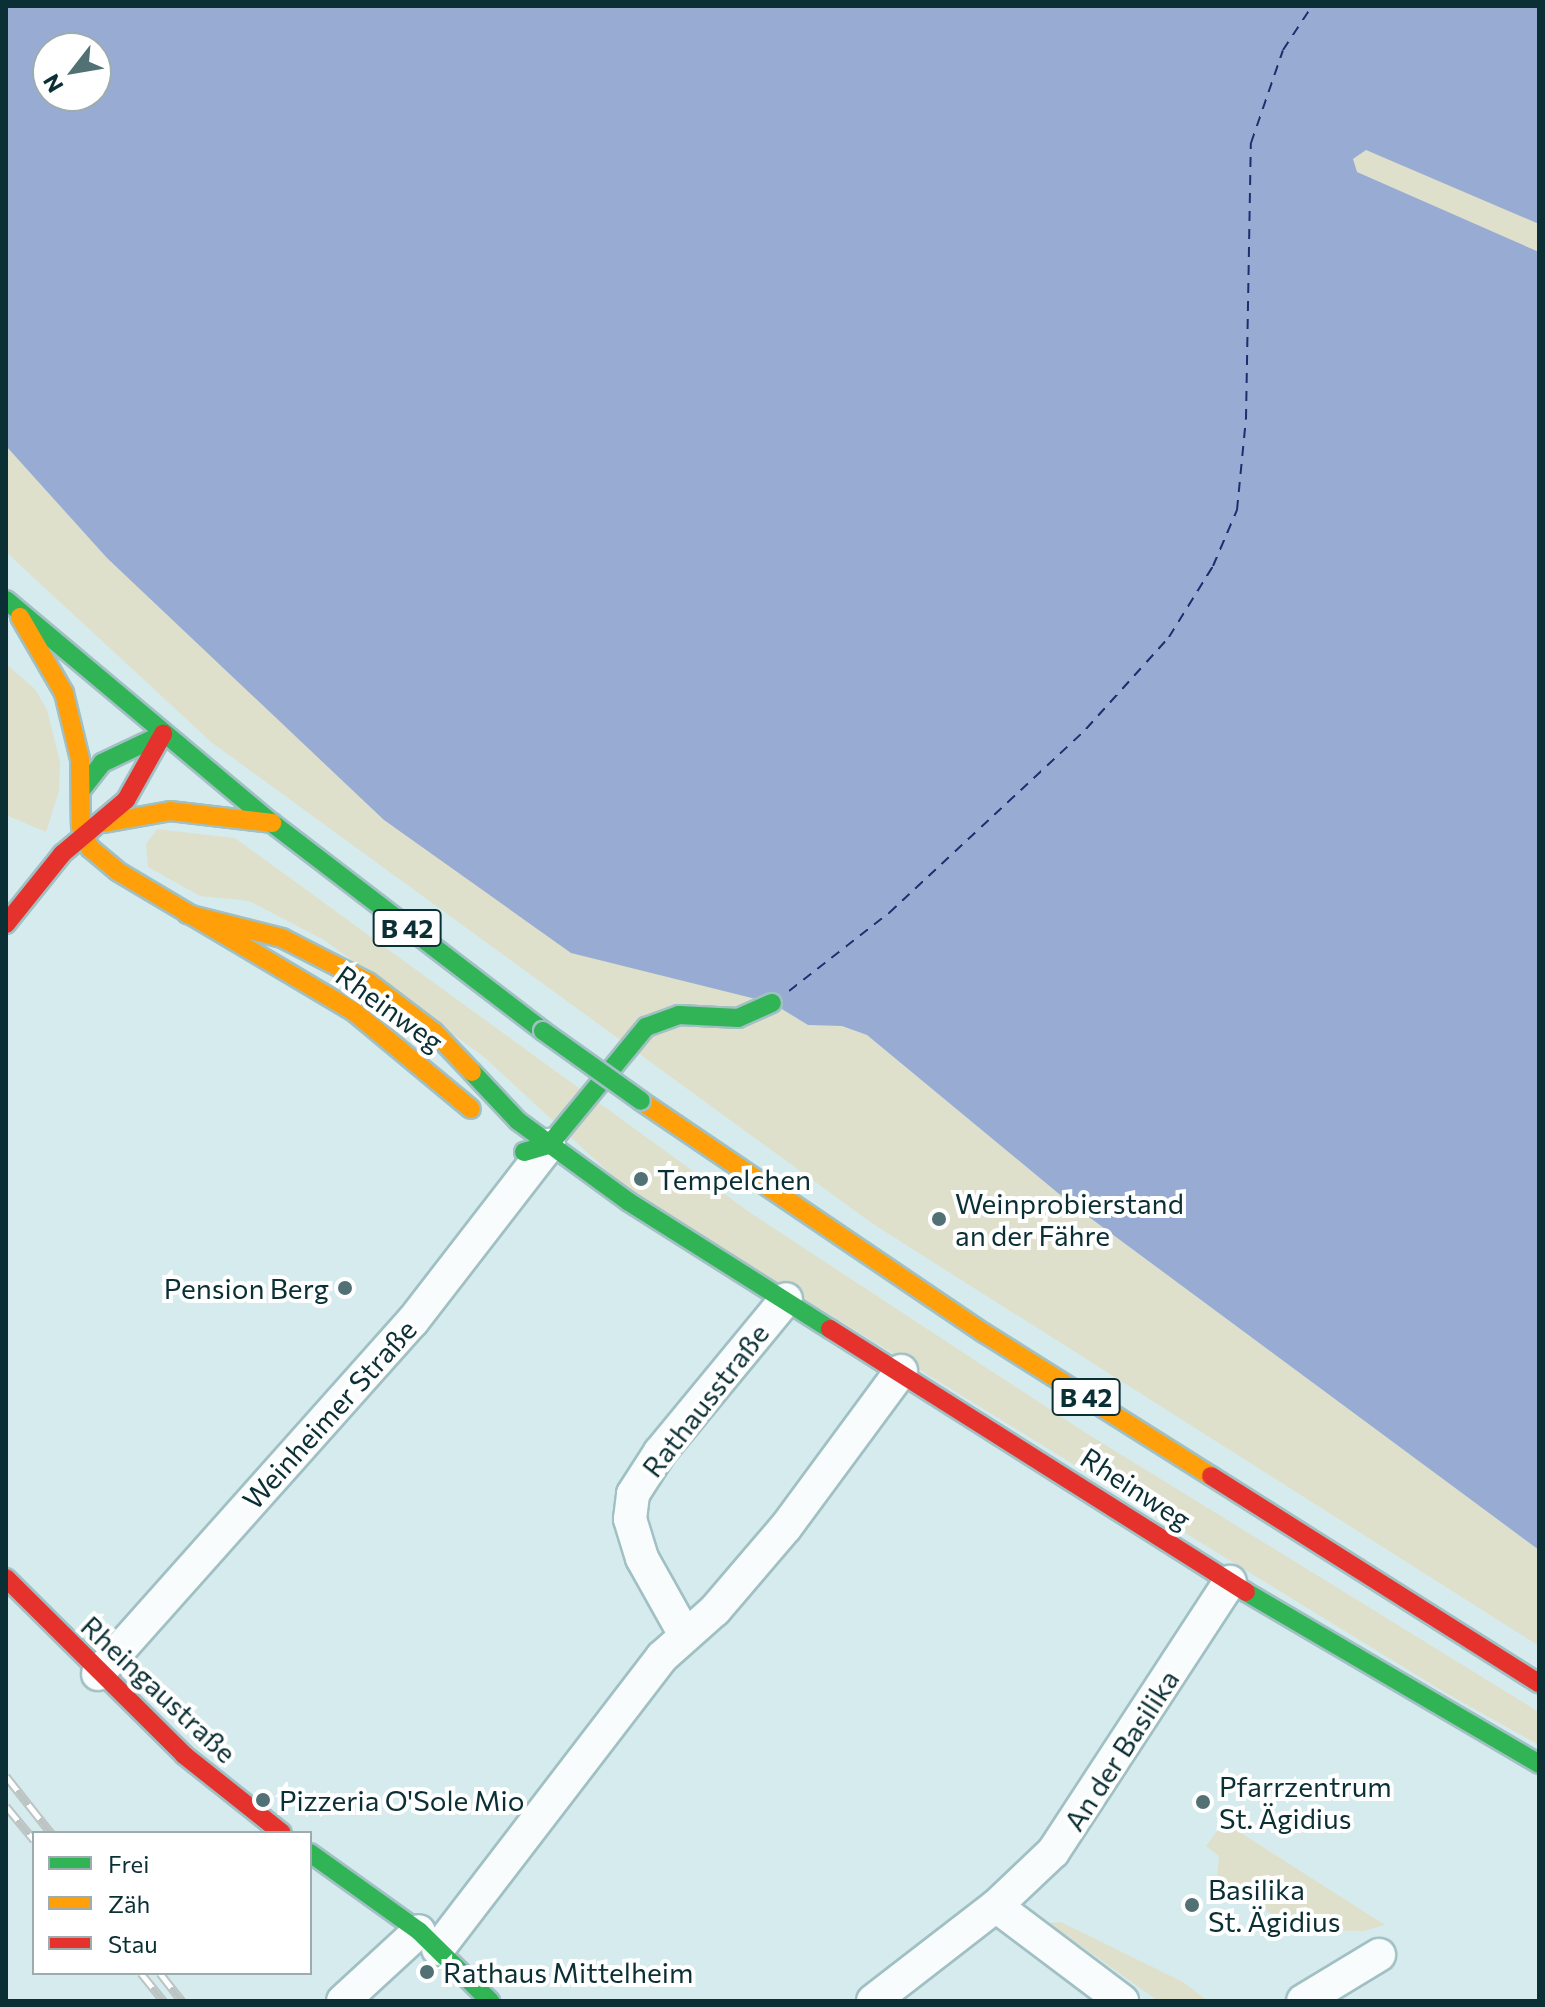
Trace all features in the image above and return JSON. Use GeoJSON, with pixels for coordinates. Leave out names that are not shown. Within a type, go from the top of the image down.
{"type":"FeatureCollection","features":[{"type":"Feature","properties":{"kind":"main road","name":"B 42"},"geometry":{"type":"LineString","coordinates":[[9,603],[272,823],[543,1031],[641,1101],[984,1333],[1539,1683]]}},
{"type":"Feature","properties":{"kind":"main road"},"geometry":{"type":"LineString","coordinates":[[9,603],[38,642],[64,693],[82,789],[84,838]]}},
{"type":"Feature","properties":{"kind":"main road"},"geometry":{"type":"LineString","coordinates":[[82,789],[102,763],[163,734]]}},
{"type":"Feature","properties":{"kind":"main road"},"geometry":{"type":"LineString","coordinates":[[6,924],[38,880],[104,823],[142,776],[163,734]]}},
{"type":"Feature","properties":{"kind":"main road"},"geometry":{"type":"LineString","coordinates":[[104,823],[170,811],[272,823]]}},
{"type":"Feature","properties":{"kind":"main road","name":"Rheinweg"},"geometry":{"type":"LineString","coordinates":[[84,838],[103,861],[353,1011],[483,1120]]}},
{"type":"Feature","properties":{"kind":"main road","name":"Rheinweg"},"geometry":{"type":"LineString","coordinates":[[187,914],[282,938],[368,982],[434,1032],[518,1121],[629,1202],[901,1371],[1230,1582],[1539,1764]]}},
{"type":"Feature","properties":{"kind":"main road"},"geometry":{"type":"LineString","coordinates":[[510,1144],[524,1152],[549,1145],[646,1027],[679,1015],[738,1018],[772,1003]]}},
{"type":"Feature","properties":{"kind":"main road","name":"Rheingaustraße"},"geometry":{"type":"LineString","coordinates":[[6,1578],[98,1674],[184,1755],[279,1831]]}},
{"type":"Feature","properties":{"kind":"main road"},"geometry":{"type":"LineString","coordinates":[[312,1854],[428,1940],[490,2001]]}},
{"type":"Feature","properties":{"kind":"street","name":"Weinheimer Straße"},"geometry":{"type":"LineString","coordinates":[[98,1674],[412,1322],[549,1145]]}},
{"type":"Feature","properties":{"kind":"street","name":"Rathausstraße"},"geometry":{"type":"LineString","coordinates":[[685,1635],[642,1558],[630,1519],[633,1494],[660,1452],[786,1299]]}},
{"type":"Feature","properties":{"kind":"street"},"geometry":{"type":"LineString","coordinates":[[343,2001],[428,1940],[662,1657],[715,1610],[786,1527],[901,1371]]}},
{"type":"Feature","properties":{"kind":"street","name":"An der Basilika"},"geometry":{"type":"LineString","coordinates":[[873,2001],[996,1906],[1053,1852],[1230,1582]]}},
{"type":"Feature","properties":{"kind":"street"},"geometry":{"type":"LineString","coordinates":[[996,1906],[1122,2001]]}},
{"type":"Feature","properties":{"kind":"street"},"geometry":{"type":"LineString","coordinates":[[1303,2001],[1379,1955]]}},
{"type":"Feature","properties":{"kind":"green space"},"geometry":{"type":"Polygon","coordinates":[[[1347,143],[1539,216],[1539,270],[1335,188],[1347,143]]]}},
{"type":"Feature","properties":{"kind":"green space"},"geometry":{"type":"Polygon","coordinates":[[[6,446],[107,558],[772,1003],[808,1025],[842,1026],[867,1035],[1070,1203],[1539,1550],[1539,1646],[873,1224],[211,742],[6,552],[6,446]]]}},
{"type":"Feature","properties":{"kind":"green space"},"geometry":{"type":"Polygon","coordinates":[[[6,664],[35,689],[47,710],[60,762],[59,791],[46,832],[6,815],[6,664]]]}},
{"type":"Feature","properties":{"kind":"green space"},"geometry":{"type":"Polygon","coordinates":[[[157,829],[235,838],[752,1214],[1086,1433],[1539,1712],[1539,1745],[1444,1692],[630,1192],[484,1057],[324,940],[249,901],[200,896],[148,867],[146,844],[157,829]]]}},
{"type":"Feature","properties":{"kind":"green space"},"geometry":{"type":"Polygon","coordinates":[[[1224,1822],[1385,1925],[1364,1931],[1293,1930],[1217,1875],[1219,1856],[1206,1846],[1224,1822]]]}},
{"type":"Feature","properties":{"kind":"green space"},"geometry":{"type":"Polygon","coordinates":[[[1061,1922],[1183,1982],[1208,2001],[1158,2001],[1049,1923],[1061,1922]]]}},
{"type":"Feature","properties":{"kind":"water"},"geometry":{"type":"Polygon","coordinates":[[[6,6],[1539,6],[1539,224],[1366,150],[1353,159],[1357,172],[1539,252],[1539,1550],[1070,1203],[867,1035],[842,1026],[808,1025],[772,1003],[571,953],[384,820],[107,558],[6,446],[6,6]]]}},
{"type":"Feature","properties":{"kind":"ferry route"},"geometry":{"type":"LineString","coordinates":[[789,991],[889,913],[1086,729],[1169,637],[1213,566],[1237,510],[1246,419],[1251,143],[1283,50],[1312,6]]}},
{"type":"Feature","properties":{"kind":"railway"},"geometry":{"type":"LineString","coordinates":[[6,1776],[49,1831]]}},
{"type":"Feature","properties":{"kind":"railway"},"geometry":{"type":"LineString","coordinates":[[6,1806],[32,1838]]}},
{"type":"Feature","properties":{"kind":"railway"},"geometry":{"type":"LineString","coordinates":[[143,1975],[164,2001]]}},
{"type":"Feature","properties":{"kind":"railway"},"geometry":{"type":"LineString","coordinates":[[162,1975],[182,2001]]}},
{"type":"Feature","properties":{"kind":"traffic: fast"},"geometry":{"type":"LineString","coordinates":[[6,600],[272,823],[543,1031]]}},
{"type":"Feature","properties":{"kind":"traffic: fast"},"geometry":{"type":"LineString","coordinates":[[82,789],[102,763],[163,734]]}},
{"type":"Feature","properties":{"kind":"traffic: fast"},"geometry":{"type":"LineString","coordinates":[[524,1152],[549,1145],[646,1027],[679,1015],[738,1018],[772,1003]]}},
{"type":"Feature","properties":{"kind":"traffic: fast"},"geometry":{"type":"LineString","coordinates":[[543,1031],[641,1101]]}},
{"type":"Feature","properties":{"kind":"traffic: fast"},"geometry":{"type":"LineString","coordinates":[[472,1072],[518,1121],[629,1202],[830,1329]]}},
{"type":"Feature","properties":{"kind":"traffic: fast"},"geometry":{"type":"LineString","coordinates":[[1246,1592],[1539,1764]]}},
{"type":"Feature","properties":{"kind":"traffic: fast"},"geometry":{"type":"LineString","coordinates":[[312,1854],[419,1931],[490,2001]]}},
{"type":"Feature","properties":{"kind":"traffic: slow"},"geometry":{"type":"LineString","coordinates":[[20,617],[64,693],[80,759],[81,827],[90,848],[117,871],[353,1011],[471,1109]]}},
{"type":"Feature","properties":{"kind":"traffic: slow"},"geometry":{"type":"LineString","coordinates":[[104,823],[170,811],[272,823]]}},
{"type":"Feature","properties":{"kind":"traffic: slow"},"geometry":{"type":"LineString","coordinates":[[187,914],[282,938],[368,982],[434,1032],[472,1072]]}},
{"type":"Feature","properties":{"kind":"traffic: slow"},"geometry":{"type":"LineString","coordinates":[[641,1101],[984,1333],[1211,1476]]}},
{"type":"Feature","properties":{"kind":"traffic: jam"},"geometry":{"type":"LineString","coordinates":[[6,924],[62,854],[126,800],[163,734]]}},
{"type":"Feature","properties":{"kind":"traffic: jam"},"geometry":{"type":"LineString","coordinates":[[830,1329],[1246,1592]]}},
{"type":"Feature","properties":{"kind":"traffic: jam"},"geometry":{"type":"LineString","coordinates":[[1211,1476],[1539,1683]]}},
{"type":"Feature","properties":{"kind":"traffic: jam"},"geometry":{"type":"LineString","coordinates":[[6,1578],[184,1755],[279,1831]]}},
{"type":"Feature","properties":{"kind":"place","name":"Tempelchen"},"geometry":{"type":"Point","coordinates":[641,1179]}},
{"type":"Feature","properties":{"kind":"place","name":"Weinprobierstand an der Fähre"},"geometry":{"type":"Point","coordinates":[939,1219]}},
{"type":"Feature","properties":{"kind":"place","name":"Pension Berg"},"geometry":{"type":"Point","coordinates":[345,1288]}},
{"type":"Feature","properties":{"kind":"place","name":"Pizzeria O'Sole Mio"},"geometry":{"type":"Point","coordinates":[263,1800]}},
{"type":"Feature","properties":{"kind":"place","name":"Pfarrzentrum St. Ägidius"},"geometry":{"type":"Point","coordinates":[1203,1802]}},
{"type":"Feature","properties":{"kind":"place","name":"Basilika St. Ägidius"},"geometry":{"type":"Point","coordinates":[1192,1905]}},
{"type":"Feature","properties":{"kind":"place","name":"Rathaus Mittelheim"},"geometry":{"type":"Point","coordinates":[427,1972]}}]}
